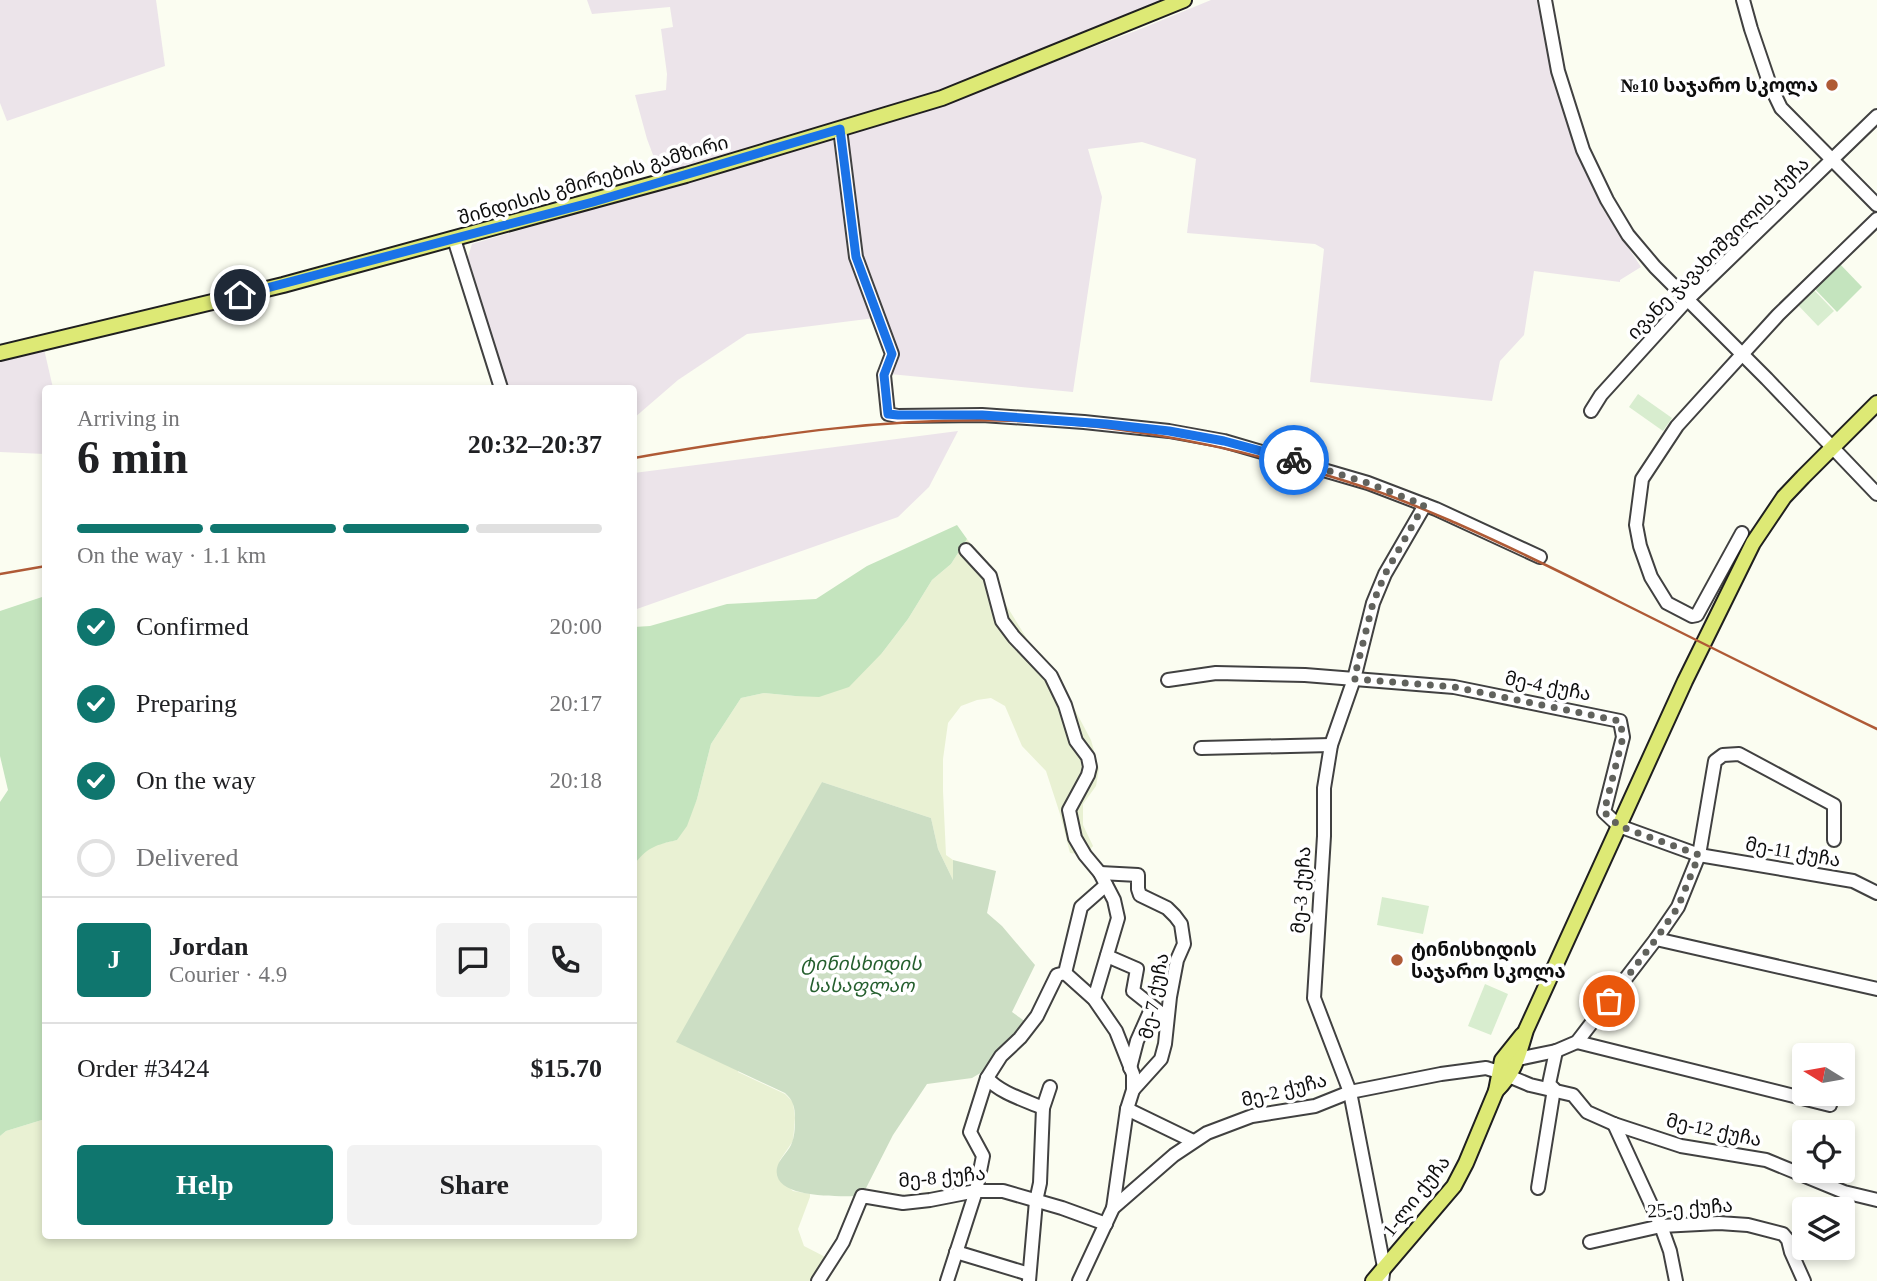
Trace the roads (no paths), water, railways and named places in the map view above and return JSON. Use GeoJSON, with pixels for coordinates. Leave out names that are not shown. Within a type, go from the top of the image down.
{"type":"FeatureCollection","features":[{"type":"Feature","properties":{"kind":"main road","name":"შინდისის გმირების გამზირი"},"geometry":{"type":"LineString","coordinates":[[0,353],[283,285],[686,175],[942,98],[1184,0]]}},
{"type":"Feature","properties":{"kind":"main road","name":"1-ლი ქუჩა"},"geometry":{"type":"LineString","coordinates":[[1373,1281],[1383,1274],[1454,1186],[1466,1163],[1504,1065],[1526,1030],[1685,681],[1753,543],[1784,497],[1877,403]]}},
{"type":"Feature","properties":{"kind":"street"},"geometry":{"type":"LineString","coordinates":[[1545,0],[1558,71],[1588,164],[1628,235],[1655,267],[1877,494]]}},
{"type":"Feature","properties":{"kind":"street"},"geometry":{"type":"LineString","coordinates":[[1744,0],[1770,85],[1781,108],[1877,205]]}},
{"type":"Feature","properties":{"kind":"street","name":"ივანე ჯავახიშვილის ქუჩა"},"geometry":{"type":"LineString","coordinates":[[1591,411],[1601,395],[1688,299],[1877,116]]}},
{"type":"Feature","properties":{"kind":"street"},"geometry":{"type":"LineString","coordinates":[[840,129],[856,257],[892,354],[884,375],[888,414],[982,415],[1084,422],[1169,431],[1224,441],[1368,483],[1540,556]]}},
{"type":"Feature","properties":{"kind":"street"},"geometry":{"type":"LineString","coordinates":[[1742,533],[1697,615],[1692,616],[1667,603],[1651,577],[1640,546],[1636,525],[1642,480],[1677,426],[1779,315],[1877,219]]}},
{"type":"Feature","properties":{"kind":"street"},"geometry":{"type":"LineString","coordinates":[[454,239],[500,385]]}},
{"type":"Feature","properties":{"kind":"street","name":"მე-3 ქუჩა"},"geometry":{"type":"LineString","coordinates":[[1383,1274],[1350,1092],[1314,998],[1324,836],[1324,788],[1331,745],[1354,679],[1373,603],[1385,574],[1424,505]]}},
{"type":"Feature","properties":{"kind":"street"},"geometry":{"type":"LineString","coordinates":[[966,550],[990,576],[1002,621],[1051,676],[1065,705],[1076,741],[1088,757],[1088,775],[1069,810],[1075,838],[1103,879],[1114,900],[1118,918],[1094,999]]}},
{"type":"Feature","properties":{"kind":"street"},"geometry":{"type":"LineString","coordinates":[[1168,680],[1216,673],[1354,679]]}},
{"type":"Feature","properties":{"kind":"street","name":"მე-4 ქუჩა"},"geometry":{"type":"LineString","coordinates":[[1354,679],[1454,687],[1620,721],[1623,737],[1604,812],[1619,826]]}},
{"type":"Feature","properties":{"kind":"street"},"geometry":{"type":"LineString","coordinates":[[1201,748],[1331,745]]}},
{"type":"Feature","properties":{"kind":"street"},"geometry":{"type":"LineString","coordinates":[[1504,1065],[1556,1051],[1577,1042],[1656,939],[1678,907],[1699,855],[1715,761],[1723,755],[1739,754],[1834,805],[1834,840]]}},
{"type":"Feature","properties":{"kind":"street","name":"მე-11 ქუჩა"},"geometry":{"type":"LineString","coordinates":[[1619,826],[1699,855],[1853,881],[1877,893]]}},
{"type":"Feature","properties":{"kind":"street","name":"მე-7 ქუჩა"},"geometry":{"type":"LineString","coordinates":[[1103,879],[1138,875],[1140,895],[1167,908],[1181,924],[1184,944],[1177,960],[1161,1059],[1133,1090]]}},
{"type":"Feature","properties":{"kind":"street"},"geometry":{"type":"LineString","coordinates":[[1065,973],[1080,907],[1103,879]]}},
{"type":"Feature","properties":{"kind":"street"},"geometry":{"type":"LineString","coordinates":[[1656,939],[1877,989]]}},
{"type":"Feature","properties":{"kind":"street"},"geometry":{"type":"LineString","coordinates":[[1107,956],[1138,969],[1133,990],[1167,1018]]}},
{"type":"Feature","properties":{"kind":"street"},"geometry":{"type":"LineString","coordinates":[[1065,973],[1094,999],[1116,1031],[1133,1074],[1133,1090],[1127,1109],[1113,1208]]}},
{"type":"Feature","properties":{"kind":"street"},"geometry":{"type":"LineString","coordinates":[[947,1281],[976,1191],[983,1156],[970,1132],[987,1078],[1001,1056],[1037,1016],[1056,975],[1065,973]]}},
{"type":"Feature","properties":{"kind":"street"},"geometry":{"type":"LineString","coordinates":[[1130,1068],[1137,1041],[1152,1007]]}},
{"type":"Feature","properties":{"kind":"street"},"geometry":{"type":"LineString","coordinates":[[1577,1042],[1792,1096]]}},
{"type":"Feature","properties":{"kind":"street"},"geometry":{"type":"LineString","coordinates":[[1538,1188],[1554,1089],[1549,1084],[1556,1051]]}},
{"type":"Feature","properties":{"kind":"street","name":"მე-2 ქუჩა"},"geometry":{"type":"LineString","coordinates":[[1079,1281],[1113,1208],[1174,1155],[1207,1133],[1252,1116],[1315,1106],[1350,1092],[1504,1065]]}},
{"type":"Feature","properties":{"kind":"street","name":"მე-12 ქუჩა"},"geometry":{"type":"LineString","coordinates":[[1504,1065],[1530,1085],[1573,1095],[1587,1112],[1614,1124],[1681,1146],[1766,1160],[1844,1192],[1877,1200]]}},
{"type":"Feature","properties":{"kind":"street"},"geometry":{"type":"LineString","coordinates":[[987,1078],[1003,1090],[1044,1108]]}},
{"type":"Feature","properties":{"kind":"street"},"geometry":{"type":"LineString","coordinates":[[956,1252],[1029,1277],[1040,1183],[1044,1108],[1051,1087]]}},
{"type":"Feature","properties":{"kind":"street"},"geometry":{"type":"LineString","coordinates":[[1127,1109],[1193,1141]]}},
{"type":"Feature","properties":{"kind":"street"},"geometry":{"type":"LineString","coordinates":[[1614,1124],[1661,1226],[1670,1251],[1676,1281]]}},
{"type":"Feature","properties":{"kind":"street","name":"მე-8 ქუჩა"},"geometry":{"type":"LineString","coordinates":[[818,1281],[844,1242],[862,1196],[903,1203],[976,1191],[1003,1191],[1106,1224]]}},
{"type":"Feature","properties":{"kind":"street","name":"25-ე ქუჩა"},"geometry":{"type":"LineString","coordinates":[[1590,1242],[1661,1226],[1735,1222],[1776,1230],[1783,1234],[1788,1240],[1804,1281]]}},
{"type":"Feature","properties":{"kind":"railway"},"geometry":{"type":"LineString","coordinates":[[637,458],[835,428],[987,420],[1123,430],[1249,454],[1332,477],[1426,510],[1538,561],[1877,729]]}},
{"type":"Feature","properties":{"kind":"railway"},"geometry":{"type":"LineString","coordinates":[[0,574],[42,567]]}},
{"type":"Feature","properties":{"kind":"place","name":"№10 საჯარო სკოლა"},"geometry":{"type":"Point","coordinates":[1832,85]}},
{"type":"Feature","properties":{"kind":"place","name":"ტინისხიდის საჯარო სკოლა"},"geometry":{"type":"Point","coordinates":[1397,960]}},
{"type":"Feature","properties":{"kind":"park label","name":"ტინისხიდის სასაფლაო"},"geometry":{"type":"Point","coordinates":[861,974]}}]}
